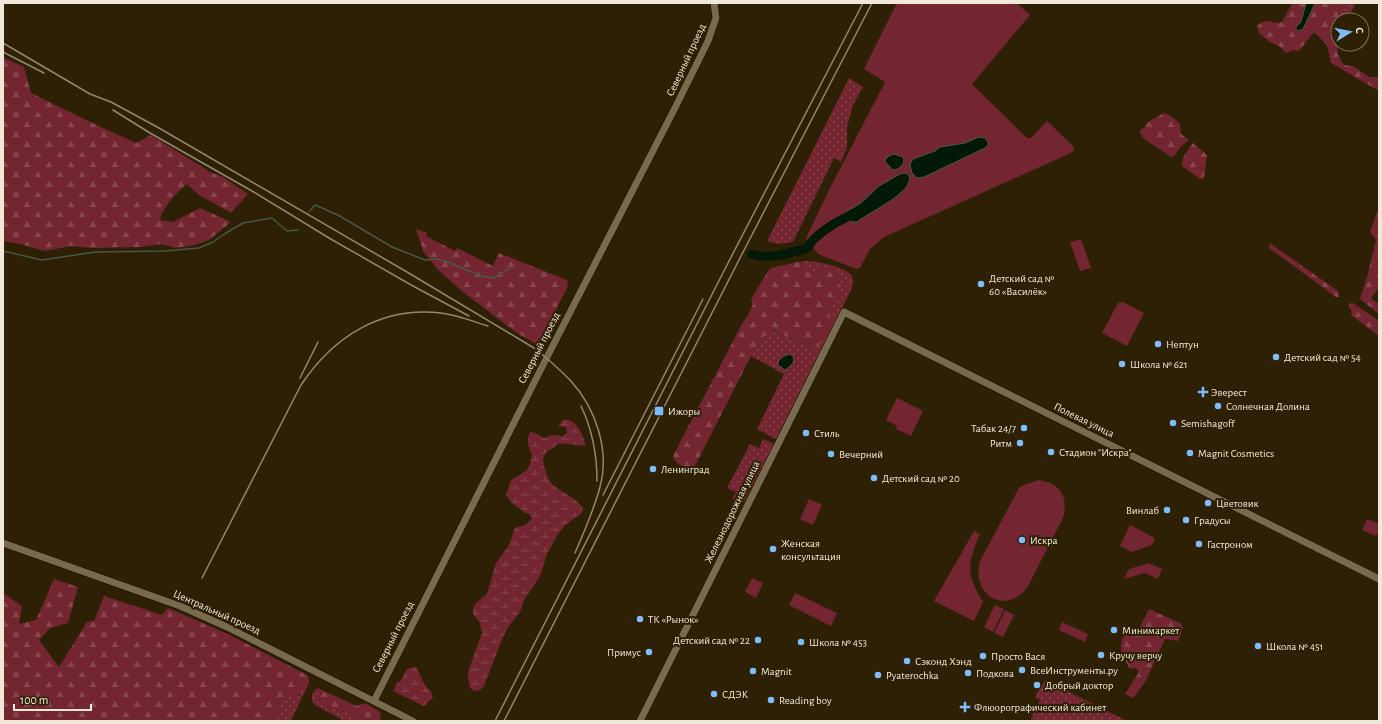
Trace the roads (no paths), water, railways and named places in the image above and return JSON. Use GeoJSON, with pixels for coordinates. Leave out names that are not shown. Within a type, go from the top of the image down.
{"type":"FeatureCollection","features":[{"type":"Feature","properties":{"kind":"street","name":"Северный проезд"},"geometry":{"type":"LineString","coordinates":[[374,701],[545,361],[674,111],[708,41],[716,18],[714,3]]}},
{"type":"Feature","properties":{"kind":"street","name":"Полевая улица"},"geometry":{"type":"LineString","coordinates":[[844,312],[1379,579]]}},
{"type":"Feature","properties":{"kind":"street","name":"Железнодорожная улица"},"geometry":{"type":"LineString","coordinates":[[640,721],[844,312]]}},
{"type":"Feature","properties":{"kind":"street","name":"Центральный проезд"},"geometry":{"type":"LineString","coordinates":[[3,543],[180,606],[227,627],[413,721]]}},
{"type":"Feature","properties":{"kind":"waterway"},"geometry":{"type":"LineString","coordinates":[[309,212],[315,205],[338,215],[392,247],[425,260],[437,259],[448,262],[481,276],[491,278],[498,276],[510,268]]}},
{"type":"Feature","properties":{"kind":"waterway"},"geometry":{"type":"LineString","coordinates":[[752,254],[758,256],[772,256],[805,249],[824,230],[856,213]]}},
{"type":"Feature","properties":{"kind":"waterway"},"geometry":{"type":"LineString","coordinates":[[3,251],[42,260],[95,252],[164,251],[199,248],[213,242],[243,223],[272,218],[287,231],[298,230]]}},
{"type":"Feature","properties":{"kind":"railway"},"geometry":{"type":"LineString","coordinates":[[495,721],[728,263],[863,3]]}},
{"type":"Feature","properties":{"kind":"railway"},"geometry":{"type":"LineString","coordinates":[[504,721],[872,3]]}},
{"type":"Feature","properties":{"kind":"railway"},"geometry":{"type":"LineString","coordinates":[[3,43],[90,94],[111,102],[159,128],[407,272],[534,348],[553,364],[570,380],[587,403],[594,417],[602,445],[603,473],[598,496],[575,553]]}},
{"type":"Feature","properties":{"kind":"railway"},"geometry":{"type":"LineString","coordinates":[[3,52],[44,73]]}},
{"type":"Feature","properties":{"kind":"railway"},"geometry":{"type":"LineString","coordinates":[[113,110],[329,238],[469,316]]}},
{"type":"Feature","properties":{"kind":"railway"},"geometry":{"type":"LineString","coordinates":[[603,495],[703,299]]}},
{"type":"Feature","properties":{"kind":"railway"},"geometry":{"type":"LineString","coordinates":[[202,578],[301,385],[328,353],[360,328],[379,320],[398,315],[419,312],[441,313],[488,326]]}},
{"type":"Feature","properties":{"kind":"railway"},"geometry":{"type":"LineString","coordinates":[[300,378],[318,342]]}},
{"type":"Feature","properties":{"kind":"railway"},"geometry":{"type":"LineString","coordinates":[[581,406],[593,442],[597,481]]}},
{"type":"Feature","properties":{"kind":"place","name":"Детский сад № 60 «Василёк»"},"geometry":{"type":"Point","coordinates":[981,284]}},
{"type":"Feature","properties":{"kind":"place","name":"Нептун"},"geometry":{"type":"Point","coordinates":[1158,344]}},
{"type":"Feature","properties":{"kind":"place","name":"Детский сад № 54"},"geometry":{"type":"Point","coordinates":[1276,357]}},
{"type":"Feature","properties":{"kind":"place","name":"Школа № 621"},"geometry":{"type":"Point","coordinates":[1122,364]}},
{"type":"Feature","properties":{"kind":"place","name":"Эверест"},"geometry":{"type":"Point","coordinates":[1203,392]}},
{"type":"Feature","properties":{"kind":"place","name":"Солнечная Долина"},"geometry":{"type":"Point","coordinates":[1218,406]}},
{"type":"Feature","properties":{"kind":"place","name":"Ижоры"},"geometry":{"type":"Point","coordinates":[659,411]}},
{"type":"Feature","properties":{"kind":"place","name":"Semishagoff"},"geometry":{"type":"Point","coordinates":[1173,423]}},
{"type":"Feature","properties":{"kind":"place","name":"Табак 24/7"},"geometry":{"type":"Point","coordinates":[1024,428]}},
{"type":"Feature","properties":{"kind":"place","name":"Стиль"},"geometry":{"type":"Point","coordinates":[806,433]}},
{"type":"Feature","properties":{"kind":"place","name":"Ритм"},"geometry":{"type":"Point","coordinates":[1020,443]}},
{"type":"Feature","properties":{"kind":"place","name":"Стадион \"Искра\""},"geometry":{"type":"Point","coordinates":[1051,452]}},
{"type":"Feature","properties":{"kind":"place","name":"Magnit Cosmetics"},"geometry":{"type":"Point","coordinates":[1190,453]}},
{"type":"Feature","properties":{"kind":"place","name":"Вечерний"},"geometry":{"type":"Point","coordinates":[831,454]}},
{"type":"Feature","properties":{"kind":"place","name":"Ленинград"},"geometry":{"type":"Point","coordinates":[653,469]}},
{"type":"Feature","properties":{"kind":"place","name":"Детский сад № 20"},"geometry":{"type":"Point","coordinates":[874,478]}},
{"type":"Feature","properties":{"kind":"place","name":"Цветовик"},"geometry":{"type":"Point","coordinates":[1208,503]}},
{"type":"Feature","properties":{"kind":"place","name":"Винлаб"},"geometry":{"type":"Point","coordinates":[1167,510]}},
{"type":"Feature","properties":{"kind":"place","name":"Градусы"},"geometry":{"type":"Point","coordinates":[1186,520]}},
{"type":"Feature","properties":{"kind":"place","name":"Искра"},"geometry":{"type":"Point","coordinates":[1022,540]}},
{"type":"Feature","properties":{"kind":"place","name":"Гастроном"},"geometry":{"type":"Point","coordinates":[1199,544]}},
{"type":"Feature","properties":{"kind":"place","name":"Женская консультация"},"geometry":{"type":"Point","coordinates":[773,549]}},
{"type":"Feature","properties":{"kind":"place","name":"ТК «Рынок»"},"geometry":{"type":"Point","coordinates":[640,619]}},
{"type":"Feature","properties":{"kind":"place","name":"Минимаркет"},"geometry":{"type":"Point","coordinates":[1114,630]}},
{"type":"Feature","properties":{"kind":"place","name":"Детский сад № 22"},"geometry":{"type":"Point","coordinates":[758,640]}},
{"type":"Feature","properties":{"kind":"place","name":"Школа № 453"},"geometry":{"type":"Point","coordinates":[801,642]}},
{"type":"Feature","properties":{"kind":"place","name":"Школа № 451"},"geometry":{"type":"Point","coordinates":[1258,646]}},
{"type":"Feature","properties":{"kind":"place","name":"Примус"},"geometry":{"type":"Point","coordinates":[649,652]}},
{"type":"Feature","properties":{"kind":"place","name":"Кручу верчу"},"geometry":{"type":"Point","coordinates":[1101,655]}},
{"type":"Feature","properties":{"kind":"place","name":"Просто Вася"},"geometry":{"type":"Point","coordinates":[983,656]}},
{"type":"Feature","properties":{"kind":"place","name":"Сэконд Хэнд"},"geometry":{"type":"Point","coordinates":[907,661]}},
{"type":"Feature","properties":{"kind":"place","name":"ВсеИнструменты.ру"},"geometry":{"type":"Point","coordinates":[1022,670]}},
{"type":"Feature","properties":{"kind":"place","name":"Magnit"},"geometry":{"type":"Point","coordinates":[753,671]}},
{"type":"Feature","properties":{"kind":"place","name":"Подкова"},"geometry":{"type":"Point","coordinates":[968,673]}},
{"type":"Feature","properties":{"kind":"place","name":"Pyaterochka"},"geometry":{"type":"Point","coordinates":[878,675]}},
{"type":"Feature","properties":{"kind":"place","name":"Добрый доктор"},"geometry":{"type":"Point","coordinates":[1037,685]}},
{"type":"Feature","properties":{"kind":"place","name":"СДЭК"},"geometry":{"type":"Point","coordinates":[714,694]}},
{"type":"Feature","properties":{"kind":"place","name":"Reading boy"},"geometry":{"type":"Point","coordinates":[771,700]}},
{"type":"Feature","properties":{"kind":"place","name":"Флюорографический кабинет"},"geometry":{"type":"Point","coordinates":[965,707]}}]}
